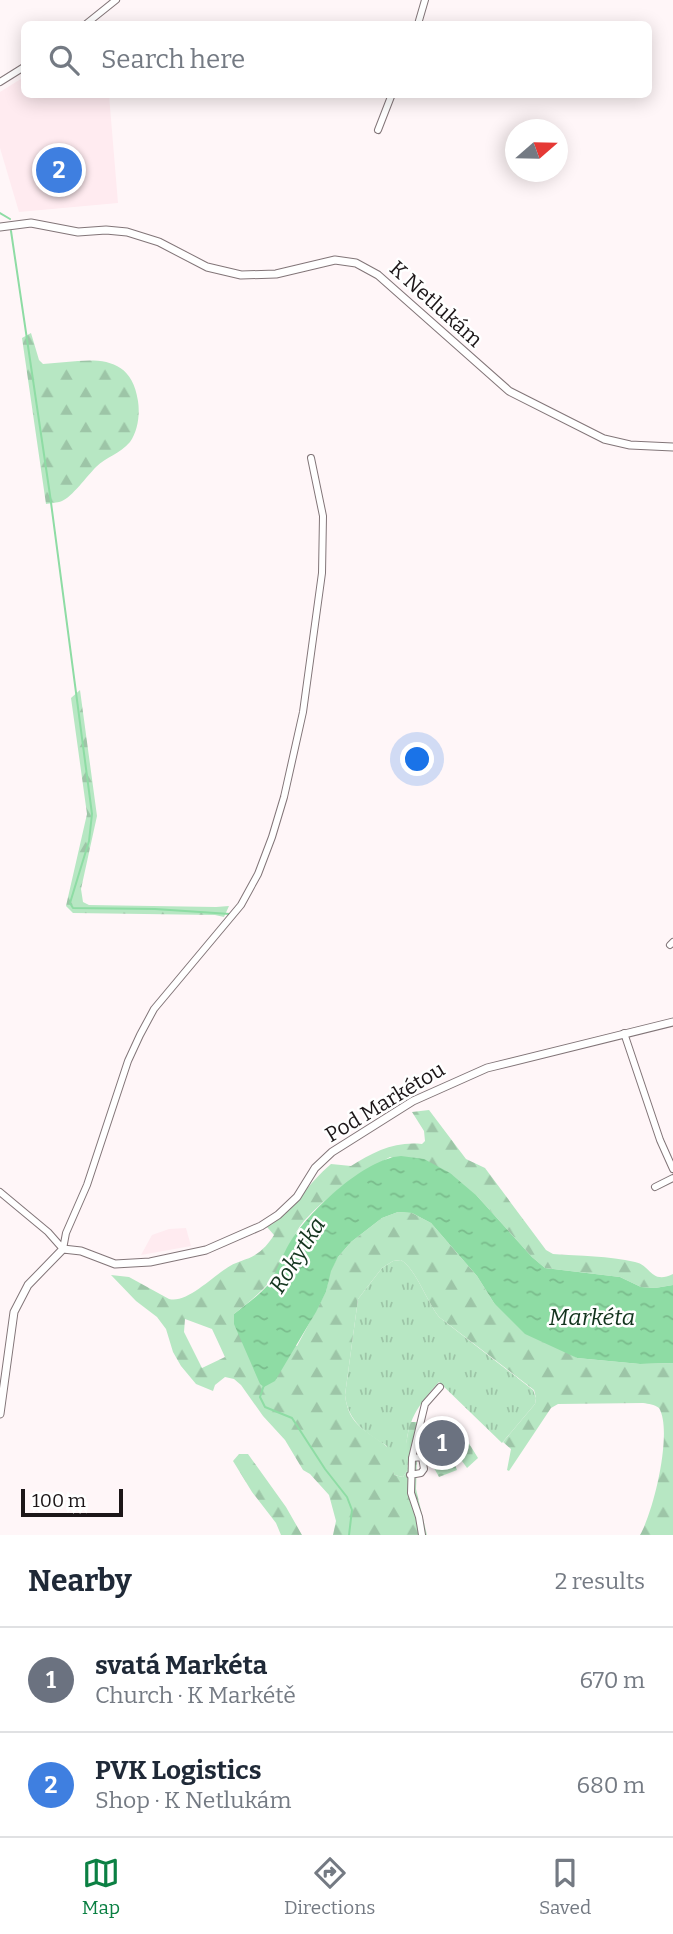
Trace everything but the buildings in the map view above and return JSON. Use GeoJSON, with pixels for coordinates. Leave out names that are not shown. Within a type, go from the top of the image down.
{"type":"FeatureCollection","features":[{"type":"Feature","properties":{"kind":"street"},"geometry":{"type":"LineString","coordinates":[[90,21],[116,0]]}},
{"type":"Feature","properties":{"kind":"street"},"geometry":{"type":"LineString","coordinates":[[419,21],[425,0]]}},
{"type":"Feature","properties":{"kind":"street"},"geometry":{"type":"LineString","coordinates":[[0,82],[21,69]]}},
{"type":"Feature","properties":{"kind":"street"},"geometry":{"type":"LineString","coordinates":[[379,130],[391,98]]}},
{"type":"Feature","properties":{"kind":"street","name":"K Netlukám"},"geometry":{"type":"LineString","coordinates":[[0,227],[31,223],[78,232],[127,232],[159,242],[208,267],[241,275],[276,274],[328,260],[356,263],[378,275],[509,391],[604,439],[630,445],[673,447]]}},
{"type":"Feature","properties":{"kind":"street"},"geometry":{"type":"LineString","coordinates":[[0,1414],[14,1312],[28,1286],[63,1249],[66,1233],[87,1185],[128,1061],[140,1035],[154,1009],[241,905],[258,874],[272,837],[303,712],[322,573],[323,516],[311,458]]}},
{"type":"Feature","properties":{"kind":"street","name":"Pod Markétou"},"geometry":{"type":"LineString","coordinates":[[63,1249],[81,1251],[115,1264],[150,1262],[206,1250],[252,1230],[278,1215],[297,1197],[315,1168],[332,1152],[413,1101],[487,1068],[673,1022]]}},
{"type":"Feature","properties":{"kind":"street"},"geometry":{"type":"LineString","coordinates":[[624,1033],[656,1130],[673,1169]]}},
{"type":"Feature","properties":{"kind":"street"},"geometry":{"type":"LineString","coordinates":[[655,1187],[673,1178]]}},
{"type":"Feature","properties":{"kind":"street"},"geometry":{"type":"LineString","coordinates":[[0,1192],[48,1232],[63,1249]]}},
{"type":"Feature","properties":{"kind":"street"},"geometry":{"type":"LineString","coordinates":[[422,1535],[411,1493],[412,1458],[425,1404],[440,1387]]}},
{"type":"Feature","properties":{"kind":"street"},"geometry":{"type":"LineString","coordinates":[[410,1475],[421,1473],[424,1469],[422,1457],[412,1458]]}},
{"type":"Feature","properties":{"kind":"shaded area"},"geometry":{"type":"Polygon","coordinates":[[[21,79],[21,98],[109,98],[118,203],[19,212],[0,148],[0,92],[21,79]]]}},
{"type":"Feature","properties":{"kind":"shaded area"},"geometry":{"type":"Polygon","coordinates":[[[186,1228],[191,1246],[141,1255],[152,1235],[169,1229],[186,1228]]]}},
{"type":"Feature","properties":{"kind":"green space"},"geometry":{"type":"Polygon","coordinates":[[[31,333],[39,360],[43,364],[89,361],[115,365],[125,372],[133,384],[139,406],[137,428],[130,442],[96,467],[66,499],[46,504],[22,338],[31,333]]]}},
{"type":"Feature","properties":{"kind":"green space"},"geometry":{"type":"Polygon","coordinates":[[[80,690],[97,816],[81,889],[83,902],[89,905],[229,906],[224,917],[73,913],[66,906],[87,814],[71,698],[80,690]]]}},
{"type":"Feature","properties":{"kind":"green space"},"geometry":{"type":"Polygon","coordinates":[[[429,1110],[466,1159],[485,1168],[546,1250],[553,1254],[635,1262],[656,1276],[666,1277],[673,1274],[673,1285],[641,1287],[620,1277],[545,1268],[477,1196],[390,1157],[344,1185],[304,1221],[270,1281],[234,1314],[297,1346],[326,1292],[330,1271],[338,1257],[351,1242],[382,1218],[398,1212],[412,1213],[431,1223],[477,1276],[494,1303],[577,1358],[640,1364],[673,1363],[673,1535],[640,1535],[656,1490],[663,1452],[663,1419],[659,1408],[643,1403],[558,1404],[551,1408],[509,1471],[507,1470],[511,1449],[503,1442],[535,1404],[534,1390],[439,1317],[412,1271],[401,1260],[393,1261],[382,1268],[358,1299],[345,1395],[351,1415],[361,1428],[391,1450],[394,1475],[403,1477],[408,1469],[405,1449],[410,1422],[423,1422],[416,1489],[427,1535],[333,1535],[336,1521],[329,1495],[303,1470],[285,1440],[263,1416],[241,1385],[234,1379],[225,1377],[215,1385],[213,1391],[196,1384],[181,1366],[173,1352],[166,1329],[157,1317],[136,1301],[111,1275],[129,1277],[169,1299],[192,1293],[230,1266],[263,1249],[274,1235],[267,1227],[285,1213],[331,1164],[351,1166],[385,1149],[403,1144],[422,1144],[425,1141],[424,1131],[412,1112],[429,1110]],[[185,1319],[184,1332],[202,1368],[225,1357],[212,1329],[185,1319]]]}},
{"type":"Feature","properties":{"kind":"green space"},"geometry":{"type":"Polygon","coordinates":[[[401,1260],[412,1271],[439,1317],[533,1390],[536,1398],[535,1404],[502,1443],[439,1382],[422,1402],[412,1421],[407,1443],[408,1469],[403,1477],[394,1475],[387,1446],[354,1420],[345,1395],[358,1299],[382,1268],[393,1261],[401,1260]]]}},
{"type":"Feature","properties":{"kind":"green space"},"geometry":{"type":"Polygon","coordinates":[[[460,1429],[478,1458],[467,1468],[462,1461],[455,1465],[457,1470],[439,1477],[423,1448],[430,1444],[441,1460],[455,1450],[447,1437],[460,1429]]]}},
{"type":"Feature","properties":{"kind":"green space"},"geometry":{"type":"Polygon","coordinates":[[[239,1454],[248,1454],[286,1507],[302,1535],[281,1535],[276,1523],[233,1461],[239,1454]]]}},
{"type":"Feature","properties":{"kind":"water","name":"Markéta"},"geometry":{"type":"Polygon","coordinates":[[[401,1156],[424,1159],[450,1173],[477,1196],[545,1268],[620,1277],[641,1287],[673,1285],[673,1363],[640,1364],[577,1358],[525,1334],[494,1303],[477,1276],[431,1223],[412,1213],[398,1212],[382,1218],[351,1242],[338,1257],[316,1312],[275,1381],[264,1387],[260,1384],[234,1324],[234,1314],[267,1286],[292,1239],[326,1200],[371,1166],[401,1156]]]}},
{"type":"Feature","properties":{"kind":"waterway"},"geometry":{"type":"LineString","coordinates":[[0,213],[10,219]]}},
{"type":"Feature","properties":{"kind":"waterway"},"geometry":{"type":"LineString","coordinates":[[11,231],[50,495],[92,814],[89,841],[70,903],[73,908],[155,909],[230,914]]}},
{"type":"Feature","properties":{"kind":"waterway","name":"Rokytka"},"geometry":{"type":"LineString","coordinates":[[264,1385],[260,1397],[265,1407],[292,1418],[347,1497],[352,1510],[349,1535]]}},
{"type":"Feature","properties":{"kind":"place","name":"PVK Logistics"},"geometry":{"type":"Point","coordinates":[59,170]}},
{"type":"Feature","properties":{"kind":"place","name":"svatá Markéta"},"geometry":{"type":"Point","coordinates":[442,1443]}}]}
